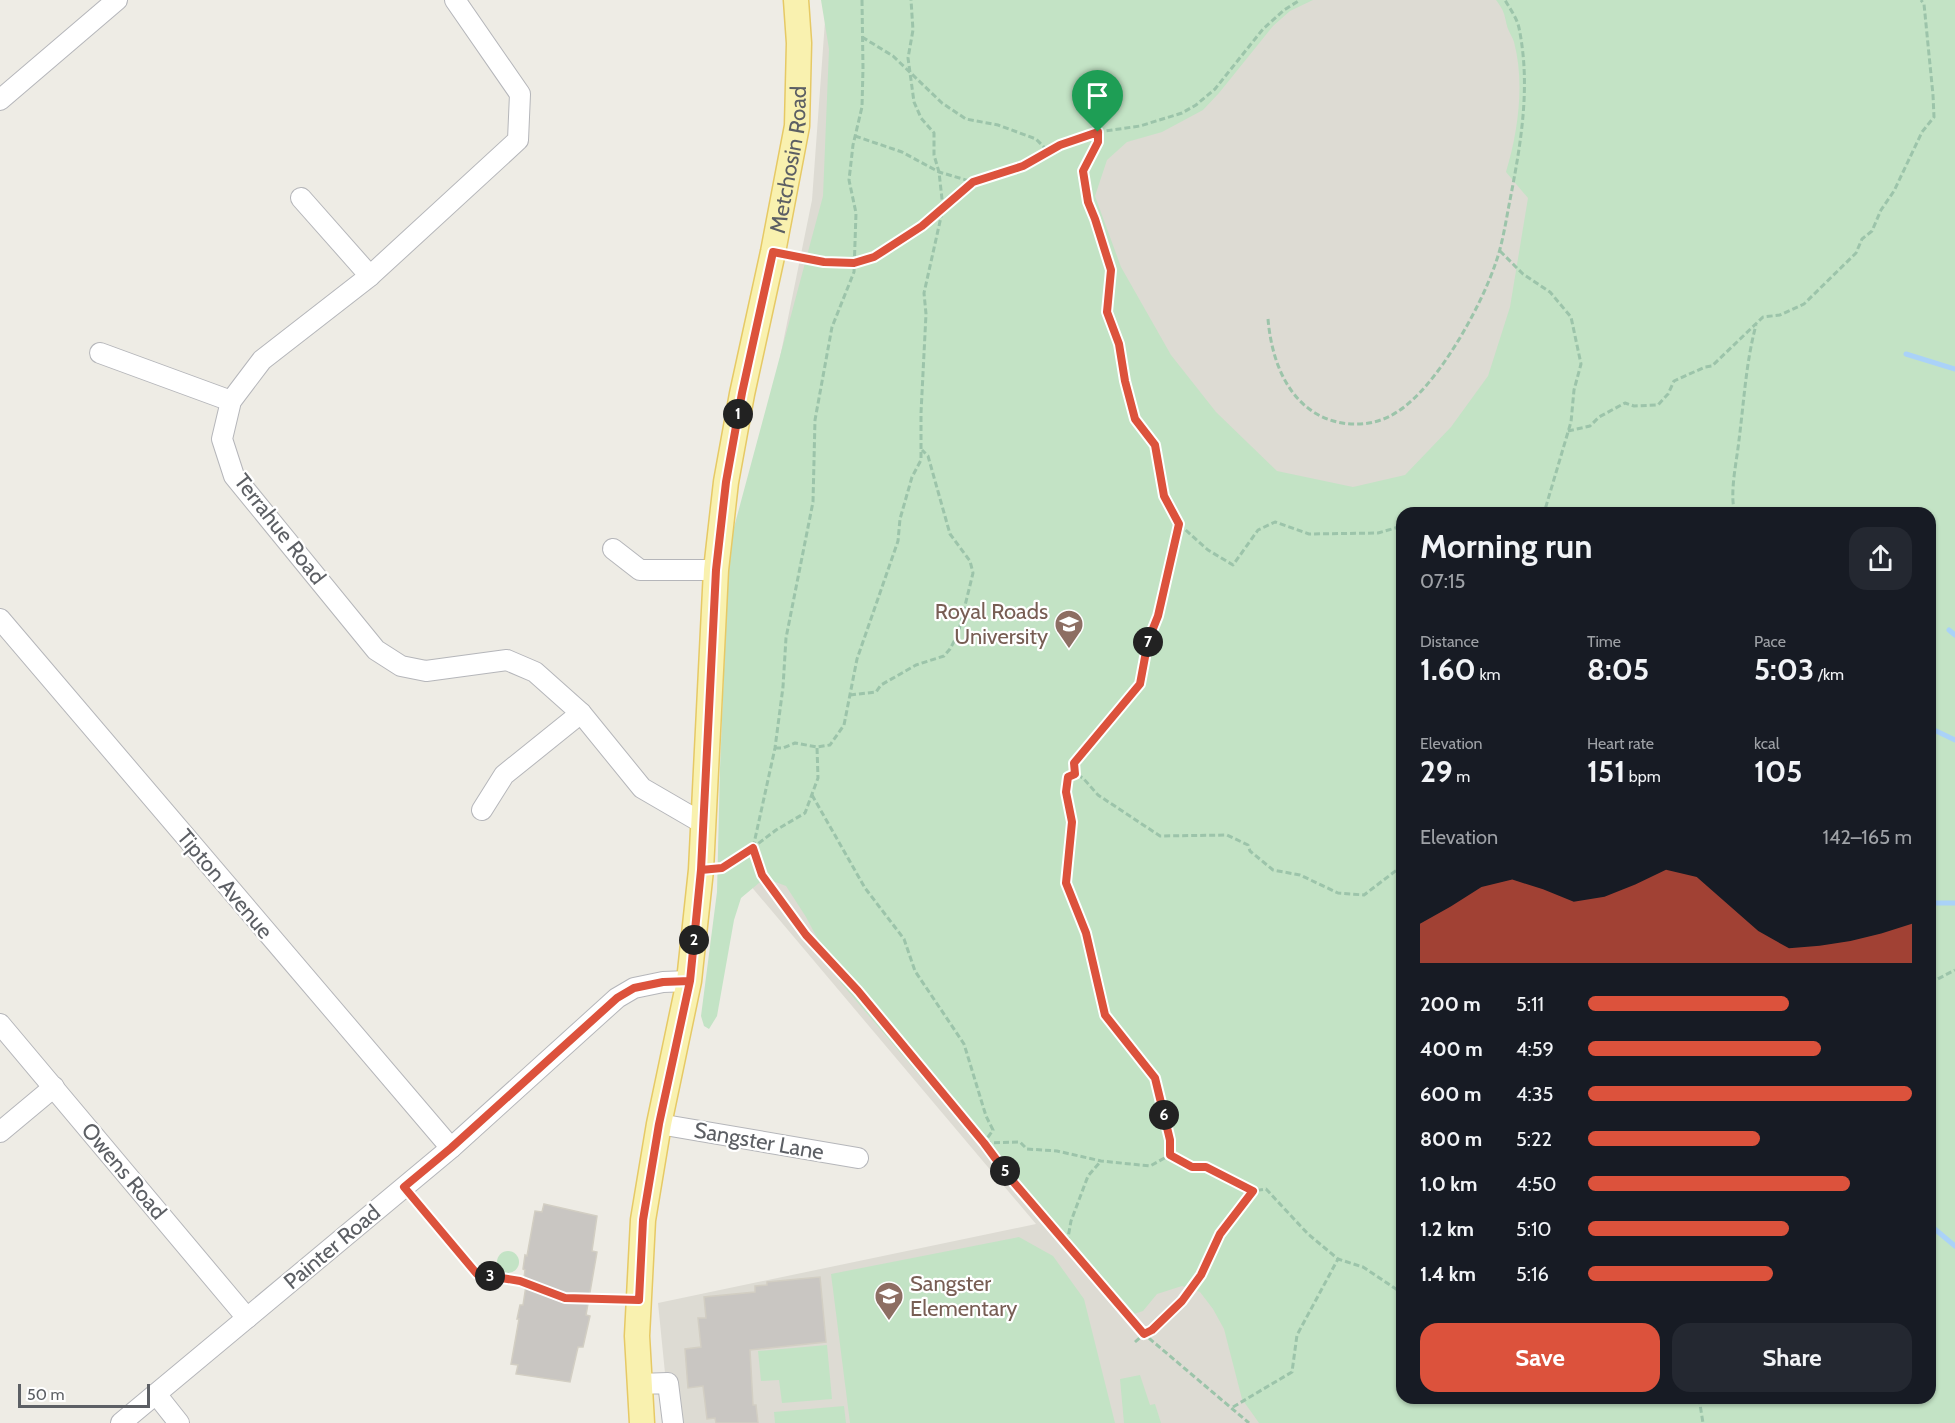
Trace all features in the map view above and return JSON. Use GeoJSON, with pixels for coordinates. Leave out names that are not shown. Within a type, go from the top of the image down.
{"type":"FeatureCollection","features":[{"type":"Feature","properties":{"kind":"main road","name":"Metchosin Road"},"geometry":{"type":"LineString","coordinates":[[642,1423],[637,1336],[643,1220],[659,1124],[690,981],[704,824],[716,570],[726,482],[742,393],[773,252],[797,126],[799,43],[796,0]]}},
{"type":"Feature","properties":{"kind":"street"},"geometry":{"type":"LineString","coordinates":[[0,100],[117,0]]}},
{"type":"Feature","properties":{"kind":"street","name":"Terrahue Road"},"geometry":{"type":"LineString","coordinates":[[455,0],[520,94],[518,140],[370,276],[262,360],[231,401],[222,439],[234,476],[376,650],[401,666],[426,670],[507,660],[535,672],[581,713],[642,788],[704,824]]}},
{"type":"Feature","properties":{"kind":"street"},"geometry":{"type":"LineString","coordinates":[[302,198],[370,276]]}},
{"type":"Feature","properties":{"kind":"street"},"geometry":{"type":"LineString","coordinates":[[100,353],[231,401]]}},
{"type":"Feature","properties":{"kind":"street"},"geometry":{"type":"LineString","coordinates":[[613,549],[640,570],[716,570]]}},
{"type":"Feature","properties":{"kind":"street","name":"Tipton Avenue"},"geometry":{"type":"LineString","coordinates":[[0,619],[451,1148]]}},
{"type":"Feature","properties":{"kind":"street"},"geometry":{"type":"LineString","coordinates":[[482,810],[504,775],[581,713]]}},
{"type":"Feature","properties":{"kind":"street","name":"Painter Road"},"geometry":{"type":"LineString","coordinates":[[121,1423],[451,1148],[617,998],[634,988],[663,982],[690,981]]}},
{"type":"Feature","properties":{"kind":"street","name":"Owens Road"},"geometry":{"type":"LineString","coordinates":[[0,1024],[247,1318]]}},
{"type":"Feature","properties":{"kind":"street"},"geometry":{"type":"LineString","coordinates":[[0,1132],[54,1087]]}},
{"type":"Feature","properties":{"kind":"street","name":"Sangster Lane"},"geometry":{"type":"LineString","coordinates":[[659,1124],[858,1158]]}},
{"type":"Feature","properties":{"kind":"street"},"geometry":{"type":"LineString","coordinates":[[639,1384],[668,1383],[673,1423]]}},
{"type":"Feature","properties":{"kind":"street"},"geometry":{"type":"LineString","coordinates":[[156,1394],[179,1423]]}},
{"type":"Feature","properties":{"kind":"path"},"geometry":{"type":"LineString","coordinates":[[862,0],[861,107],[849,180],[856,213],[854,272],[832,327],[814,420],[813,502],[786,638],[783,687],[775,748],[753,848],[762,875],[806,935],[858,991],[984,1143],[1010,1178],[1144,1334],[1249,1423]]}},
{"type":"Feature","properties":{"kind":"path"},"geometry":{"type":"LineString","coordinates":[[775,748],[783,748],[795,743],[817,747],[830,745],[844,725],[858,659],[898,541],[900,519],[912,477],[921,460],[926,314],[924,293],[943,208],[939,172],[934,155],[934,133],[921,118],[914,102],[908,58],[913,30],[910,0]]}},
{"type":"Feature","properties":{"kind":"path"},"geometry":{"type":"LineString","coordinates":[[773,252],[824,262],[854,263],[874,257],[922,226],[973,182],[1023,166],[1060,145],[1098,132],[1168,119],[1196,105],[1215,89],[1273,19],[1284,9],[1300,0]]}},
{"type":"Feature","properties":{"kind":"path"},"geometry":{"type":"LineString","coordinates":[[1268,319],[1272,349],[1292,392],[1301,402],[1322,417],[1354,424],[1372,423],[1384,419],[1406,407],[1432,378],[1476,310],[1500,251],[1518,163],[1524,114],[1524,70],[1519,27],[1505,0]]}},
{"type":"Feature","properties":{"kind":"path"},"geometry":{"type":"LineString","coordinates":[[1568,431],[1590,426],[1599,417],[1625,403],[1634,406],[1658,405],[1668,394],[1674,381],[1712,366],[1763,317],[1780,315],[1804,304],[1856,253],[1862,239],[1872,231],[1881,210],[1894,191],[1922,132],[1934,117],[1924,4],[1921,0]]}},
{"type":"Feature","properties":{"kind":"path"},"geometry":{"type":"LineString","coordinates":[[862,37],[893,56],[942,103],[966,118],[998,125],[1036,139],[1048,152]]}},
{"type":"Feature","properties":{"kind":"path"},"geometry":{"type":"LineString","coordinates":[[1098,132],[1098,142],[1083,171],[1088,202],[1111,270],[1107,312],[1119,344],[1125,381],[1135,419],[1155,445],[1164,496],[1179,524],[1208,550],[1233,565],[1258,530],[1275,522],[1309,534],[1378,533],[1396,528]]}},
{"type":"Feature","properties":{"kind":"path"},"geometry":{"type":"LineString","coordinates":[[855,136],[902,152],[939,172],[973,182]]}},
{"type":"Feature","properties":{"kind":"path"},"geometry":{"type":"LineString","coordinates":[[1500,251],[1523,274],[1550,292],[1571,317],[1581,364],[1574,390],[1571,422],[1546,507]]}},
{"type":"Feature","properties":{"kind":"path"},"geometry":{"type":"LineString","coordinates":[[1733,507],[1750,347],[1756,324]]}},
{"type":"Feature","properties":{"kind":"path"},"geometry":{"type":"LineString","coordinates":[[850,695],[876,692],[881,685],[916,665],[944,656],[958,634],[973,573],[970,561],[950,534],[928,456],[921,450]]}},
{"type":"Feature","properties":{"kind":"path"},"geometry":{"type":"LineString","coordinates":[[1075,774],[1074,763],[1140,684],[1148,641],[1158,616],[1179,524]]}},
{"type":"Feature","properties":{"kind":"path"},"geometry":{"type":"LineString","coordinates":[[701,870],[722,868],[776,830],[805,813],[818,778],[817,747]]}},
{"type":"Feature","properties":{"kind":"path"},"geometry":{"type":"LineString","coordinates":[[1170,1155],[1170,1140],[1155,1078],[1105,1015],[1086,933],[1066,883],[1072,822],[1066,792],[1068,777],[1075,774],[1083,778],[1098,795],[1160,836],[1227,835],[1248,845],[1250,851],[1273,870],[1300,875],[1338,893],[1364,895],[1396,871]]}},
{"type":"Feature","properties":{"kind":"path"},"geometry":{"type":"LineString","coordinates":[[812,795],[865,888],[904,939],[915,971],[964,1044],[986,1116],[993,1130],[984,1143]]}},
{"type":"Feature","properties":{"kind":"path"},"geometry":{"type":"LineString","coordinates":[[1936,980],[1955,970]]}},
{"type":"Feature","properties":{"kind":"path"},"geometry":{"type":"LineString","coordinates":[[984,1143],[1020,1142],[1028,1149],[1057,1150],[1101,1161],[1150,1166],[1170,1155]]}},
{"type":"Feature","properties":{"kind":"path"},"geometry":{"type":"LineString","coordinates":[[1170,1155],[1192,1167],[1206,1167],[1253,1191],[1266,1189],[1308,1234],[1338,1258],[1363,1267],[1396,1289]]}},
{"type":"Feature","properties":{"kind":"path"},"geometry":{"type":"LineString","coordinates":[[1067,1244],[1071,1221],[1088,1176],[1101,1161]]}},
{"type":"Feature","properties":{"kind":"path"},"geometry":{"type":"LineString","coordinates":[[404,1187],[477,1274],[520,1281],[565,1298],[639,1300]]}},
{"type":"Feature","properties":{"kind":"path"},"geometry":{"type":"LineString","coordinates":[[1135,1342],[1152,1330],[1182,1301],[1201,1275],[1220,1234],[1253,1191]]}},
{"type":"Feature","properties":{"kind":"path"},"geometry":{"type":"LineString","coordinates":[[1233,1408],[1292,1372],[1297,1335],[1338,1258]]}},
{"type":"Feature","properties":{"kind":"path"},"geometry":{"type":"LineString","coordinates":[[1700,1404],[1703,1423]]}},
{"type":"Feature","properties":{"kind":"shaded area","name":"Royal Roads University"},"geometry":{"type":"Polygon","coordinates":[[[823,0],[1955,0],[1955,1423],[670,1423],[658,1303],[1036,1224],[739,872],[774,387],[812,200],[825,21],[823,0]]]}},
{"type":"Feature","properties":{"kind":"green space","name":"Royal Roads University"},"geometry":{"type":"Polygon","coordinates":[[[821,0],[1313,0],[1290,11],[1273,26],[1203,110],[1162,132],[1127,142],[1107,160],[1095,196],[1121,267],[1171,355],[1216,412],[1277,471],[1353,487],[1405,475],[1451,427],[1488,376],[1510,307],[1528,198],[1506,172],[1517,124],[1519,74],[1514,40],[1503,11],[1496,0],[1955,0],[1955,1423],[1259,1423],[1242,1399],[1224,1329],[1200,1292],[1182,1286],[1157,1294],[1143,1311],[1131,1315],[1109,1298],[841,983],[806,917],[786,886],[765,878],[741,898],[734,920],[717,1016],[709,1029],[704,1026],[701,1016],[717,892],[729,546],[823,196],[829,49],[821,0]]]}},
{"type":"Feature","properties":{"kind":"green space"},"geometry":{"type":"Polygon","coordinates":[[[1019,1237],[1053,1256],[1084,1299],[1115,1423],[850,1423],[831,1274],[1019,1237]]]}},
{"type":"Feature","properties":{"kind":"green space"},"geometry":{"type":"Polygon","coordinates":[[[508,1251],[516,1254],[519,1262],[516,1270],[508,1273],[500,1270],[497,1262],[500,1254],[508,1251]]]}},
{"type":"Feature","properties":{"kind":"green space"},"geometry":{"type":"Polygon","coordinates":[[[827,1345],[832,1399],[782,1403],[779,1380],[761,1381],[758,1351],[827,1345]]]}},
{"type":"Feature","properties":{"kind":"green space"},"geometry":{"type":"Polygon","coordinates":[[[1140,1375],[1150,1405],[1155,1404],[1161,1423],[1124,1423],[1120,1379],[1140,1375]]]}},
{"type":"Feature","properties":{"kind":"green space"},"geometry":{"type":"Polygon","coordinates":[[[844,1406],[846,1423],[775,1423],[774,1412],[844,1406]]]}},
{"type":"Feature","properties":{"kind":"building"},"geometry":{"type":"Polygon","coordinates":[[[544,1204],[597,1216],[592,1251],[597,1252],[586,1315],[590,1316],[583,1347],[578,1347],[570,1382],[516,1374],[518,1365],[511,1364],[519,1319],[517,1319],[520,1305],[523,1305],[527,1279],[524,1278],[525,1270],[523,1269],[525,1255],[527,1256],[535,1211],[542,1212],[544,1204]]]}},
{"type":"Feature","properties":{"kind":"building"},"geometry":{"type":"Polygon","coordinates":[[[820,1277],[826,1342],[750,1350],[753,1405],[756,1405],[758,1423],[716,1423],[715,1418],[707,1419],[703,1386],[688,1388],[685,1349],[701,1347],[698,1318],[706,1318],[704,1297],[755,1292],[755,1286],[767,1285],[767,1282],[820,1277]]]}},
{"type":"Feature","properties":{"kind":"waterway"},"geometry":{"type":"LineString","coordinates":[[1906,354],[1955,369]]}},
{"type":"Feature","properties":{"kind":"waterway"},"geometry":{"type":"LineString","coordinates":[[1949,630],[1955,635]]}},
{"type":"Feature","properties":{"kind":"waterway"},"geometry":{"type":"LineString","coordinates":[[1936,731],[1955,740]]}},
{"type":"Feature","properties":{"kind":"waterway"},"geometry":{"type":"LineString","coordinates":[[1936,903],[1955,903]]}},
{"type":"Feature","properties":{"kind":"waterway"},"geometry":{"type":"LineString","coordinates":[[1936,1230],[1955,1246]]}},
{"type":"Feature","properties":{"kind":"place","name":"Royal Roads University"},"geometry":{"type":"Point","coordinates":[1069,650]}},
{"type":"Feature","properties":{"kind":"place","name":"Sangster Elementary"},"geometry":{"type":"Point","coordinates":[889,1322]}},
{"type":"Feature","properties":{"kind":"route"},"geometry":{"type":"LineString","coordinates":[[1098,132],[1060,145],[1023,166],[973,182],[922,226],[874,257],[854,263],[824,262],[773,252],[742,393],[726,482],[716,570],[704,824],[690,981],[663,982],[634,988],[617,998],[451,1148],[404,1187],[477,1274],[520,1281],[565,1298],[639,1300],[643,1220],[659,1124],[690,981],[701,870],[722,868],[753,848],[762,875],[806,935],[858,991],[984,1143],[1010,1178],[1144,1334],[1152,1330],[1182,1301],[1201,1275],[1220,1234],[1253,1191],[1206,1167],[1192,1167],[1170,1155],[1170,1140],[1155,1078],[1105,1015],[1086,933],[1066,883],[1072,822],[1066,792],[1068,777],[1075,774],[1074,763],[1140,684],[1148,641],[1158,616],[1179,524],[1164,496],[1155,445],[1135,419],[1125,381],[1119,344],[1107,312],[1111,270],[1088,202],[1083,171],[1098,142],[1098,132]]}}]}
